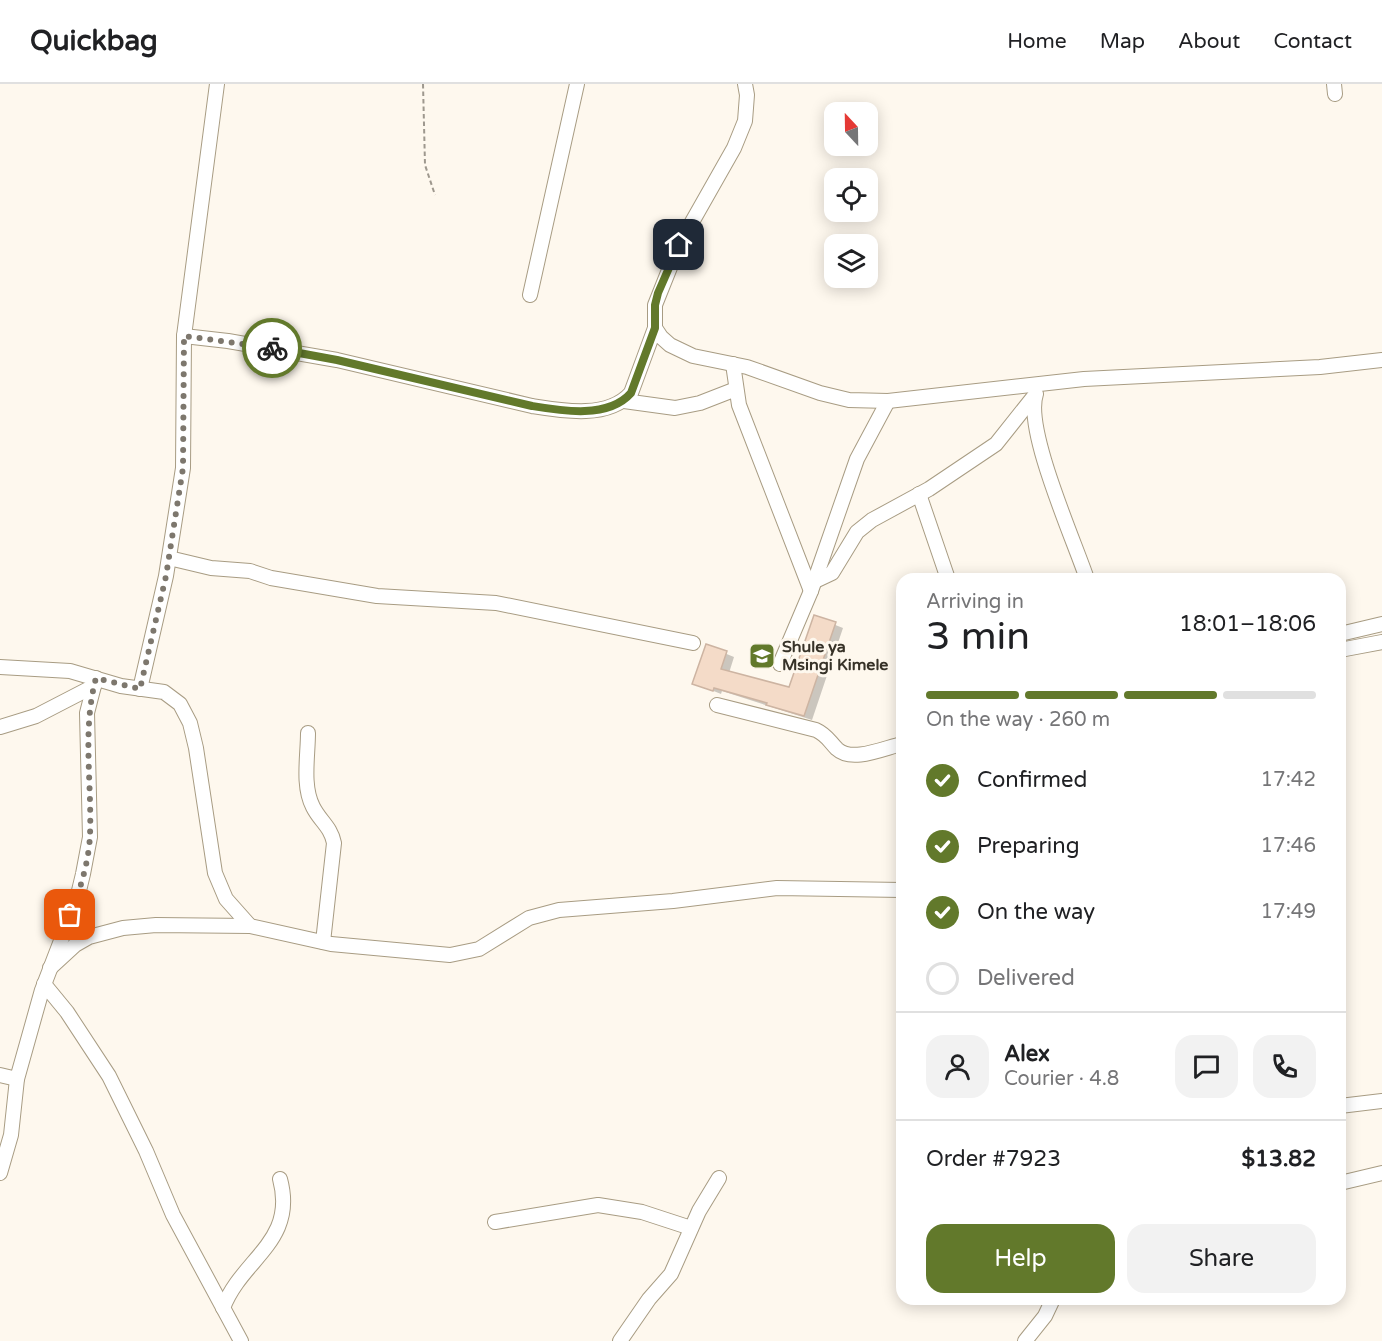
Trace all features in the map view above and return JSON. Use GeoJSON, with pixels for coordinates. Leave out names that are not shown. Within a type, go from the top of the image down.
{"type":"FeatureCollection","features":[{"type":"Feature","properties":{"kind":"street"},"geometry":{"type":"LineString","coordinates":[[140,689],[169,558],[183,468],[184,336],[217,84]]}},
{"type":"Feature","properties":{"kind":"street"},"geometry":{"type":"LineString","coordinates":[[530,295],[577,84]]}},
{"type":"Feature","properties":{"kind":"street"},"geometry":{"type":"LineString","coordinates":[[184,336],[326,358],[532,406],[565,411],[613,406],[624,401],[631,393],[655,328],[655,305],[662,281],[679,245],[734,148],[745,121],[747,95],[744,84]]}},
{"type":"Feature","properties":{"kind":"street"},"geometry":{"type":"LineString","coordinates":[[655,328],[670,345],[706,360],[733,364],[820,393],[849,400],[888,401],[1043,382],[1320,367],[1382,360]]}},
{"type":"Feature","properties":{"kind":"street"},"geometry":{"type":"LineString","coordinates":[[733,364],[738,405],[813,586]]}},
{"type":"Feature","properties":{"kind":"street"},"geometry":{"type":"LineString","coordinates":[[813,586],[832,573],[857,532],[864,526],[919,494],[996,444],[1043,382]]}},
{"type":"Feature","properties":{"kind":"street"},"geometry":{"type":"LineString","coordinates":[[624,401],[675,408],[700,403],[736,389]]}},
{"type":"Feature","properties":{"kind":"street"},"geometry":{"type":"LineString","coordinates":[[1035,395],[1034,413],[1047,467],[1085,573]]}},
{"type":"Feature","properties":{"kind":"street"},"geometry":{"type":"LineString","coordinates":[[780,664],[813,586],[857,459],[888,401]]}},
{"type":"Feature","properties":{"kind":"street"},"geometry":{"type":"LineString","coordinates":[[919,494],[946,573]]}},
{"type":"Feature","properties":{"kind":"street"},"geometry":{"type":"LineString","coordinates":[[169,558],[211,568],[250,571],[271,578],[377,596],[496,603],[693,643]]}},
{"type":"Feature","properties":{"kind":"street"},"geometry":{"type":"LineString","coordinates":[[1346,633],[1382,624]]}},
{"type":"Feature","properties":{"kind":"street"},"geometry":{"type":"LineString","coordinates":[[1346,649],[1382,642]]}},
{"type":"Feature","properties":{"kind":"street"},"geometry":{"type":"LineString","coordinates":[[0,668],[70,671],[95,682],[164,692],[180,704],[190,723],[215,873],[226,899],[250,926]]}},
{"type":"Feature","properties":{"kind":"street"},"geometry":{"type":"LineString","coordinates":[[0,727],[36,716],[95,682]]}},
{"type":"Feature","properties":{"kind":"street"},"geometry":{"type":"LineString","coordinates":[[0,1173],[11,1135],[17,1079],[44,984],[77,899],[90,837],[87,713],[95,682]]}},
{"type":"Feature","properties":{"kind":"street"},"geometry":{"type":"LineString","coordinates":[[717,705],[816,729],[830,738],[836,748],[851,755],[896,745]]}},
{"type":"Feature","properties":{"kind":"street"},"geometry":{"type":"LineString","coordinates":[[308,733],[309,797],[314,810],[332,832],[334,843],[323,942]]}},
{"type":"Feature","properties":{"kind":"street"},"geometry":{"type":"LineString","coordinates":[[50,968],[75,945],[89,937],[123,928],[156,925],[250,926],[323,942],[450,955],[479,949],[529,918],[559,910],[673,901],[777,888],[896,890]]}},
{"type":"Feature","properties":{"kind":"street"},"geometry":{"type":"LineString","coordinates":[[44,984],[67,1012],[109,1076],[138,1132],[173,1215],[241,1341]]}},
{"type":"Feature","properties":{"kind":"street"},"geometry":{"type":"LineString","coordinates":[[0,1075],[17,1079]]}},
{"type":"Feature","properties":{"kind":"street"},"geometry":{"type":"LineString","coordinates":[[1346,1105],[1382,1101]]}},
{"type":"Feature","properties":{"kind":"street"},"geometry":{"type":"LineString","coordinates":[[1346,1182],[1382,1173]]}},
{"type":"Feature","properties":{"kind":"street"},"geometry":{"type":"LineString","coordinates":[[620,1341],[649,1299],[671,1274],[686,1246],[691,1228],[719,1178]]}},
{"type":"Feature","properties":{"kind":"street"},"geometry":{"type":"LineString","coordinates":[[223,1308],[229,1292],[266,1248],[282,1218],[285,1199],[280,1179]]}},
{"type":"Feature","properties":{"kind":"street"},"geometry":{"type":"LineString","coordinates":[[495,1222],[597,1205],[642,1212],[691,1228]]}},
{"type":"Feature","properties":{"kind":"street"},"geometry":{"type":"LineString","coordinates":[[1025,1341],[1045,1316],[1050,1305]]}},
{"type":"Feature","properties":{"kind":"path"},"geometry":{"type":"LineString","coordinates":[[423,84],[424,165],[435,195]]}},
{"type":"Feature","properties":{"kind":"building"},"geometry":{"type":"Polygon","coordinates":[[[814,615],[836,622],[804,716],[766,705],[767,703],[692,684],[706,644],[727,651],[721,669],[789,687],[814,615]]]}},
{"type":"Feature","properties":{"kind":"way so far"},"geometry":{"type":"LineString","coordinates":[[70,915],[77,899],[90,837],[87,713],[96,678],[140,689],[166,576],[183,468],[184,336],[272,348]]}},
{"type":"Feature","properties":{"kind":"place","name":"Shule ya Msingi Kimele"},"geometry":{"type":"Point","coordinates":[762,656]}},
{"type":"Feature","properties":{"kind":"route"},"geometry":{"type":"LineString","coordinates":[[272,348],[337,360],[399,377],[532,406],[565,411],[613,406],[624,401],[631,393],[655,328],[655,305],[658,293],[679,245]]}}]}
